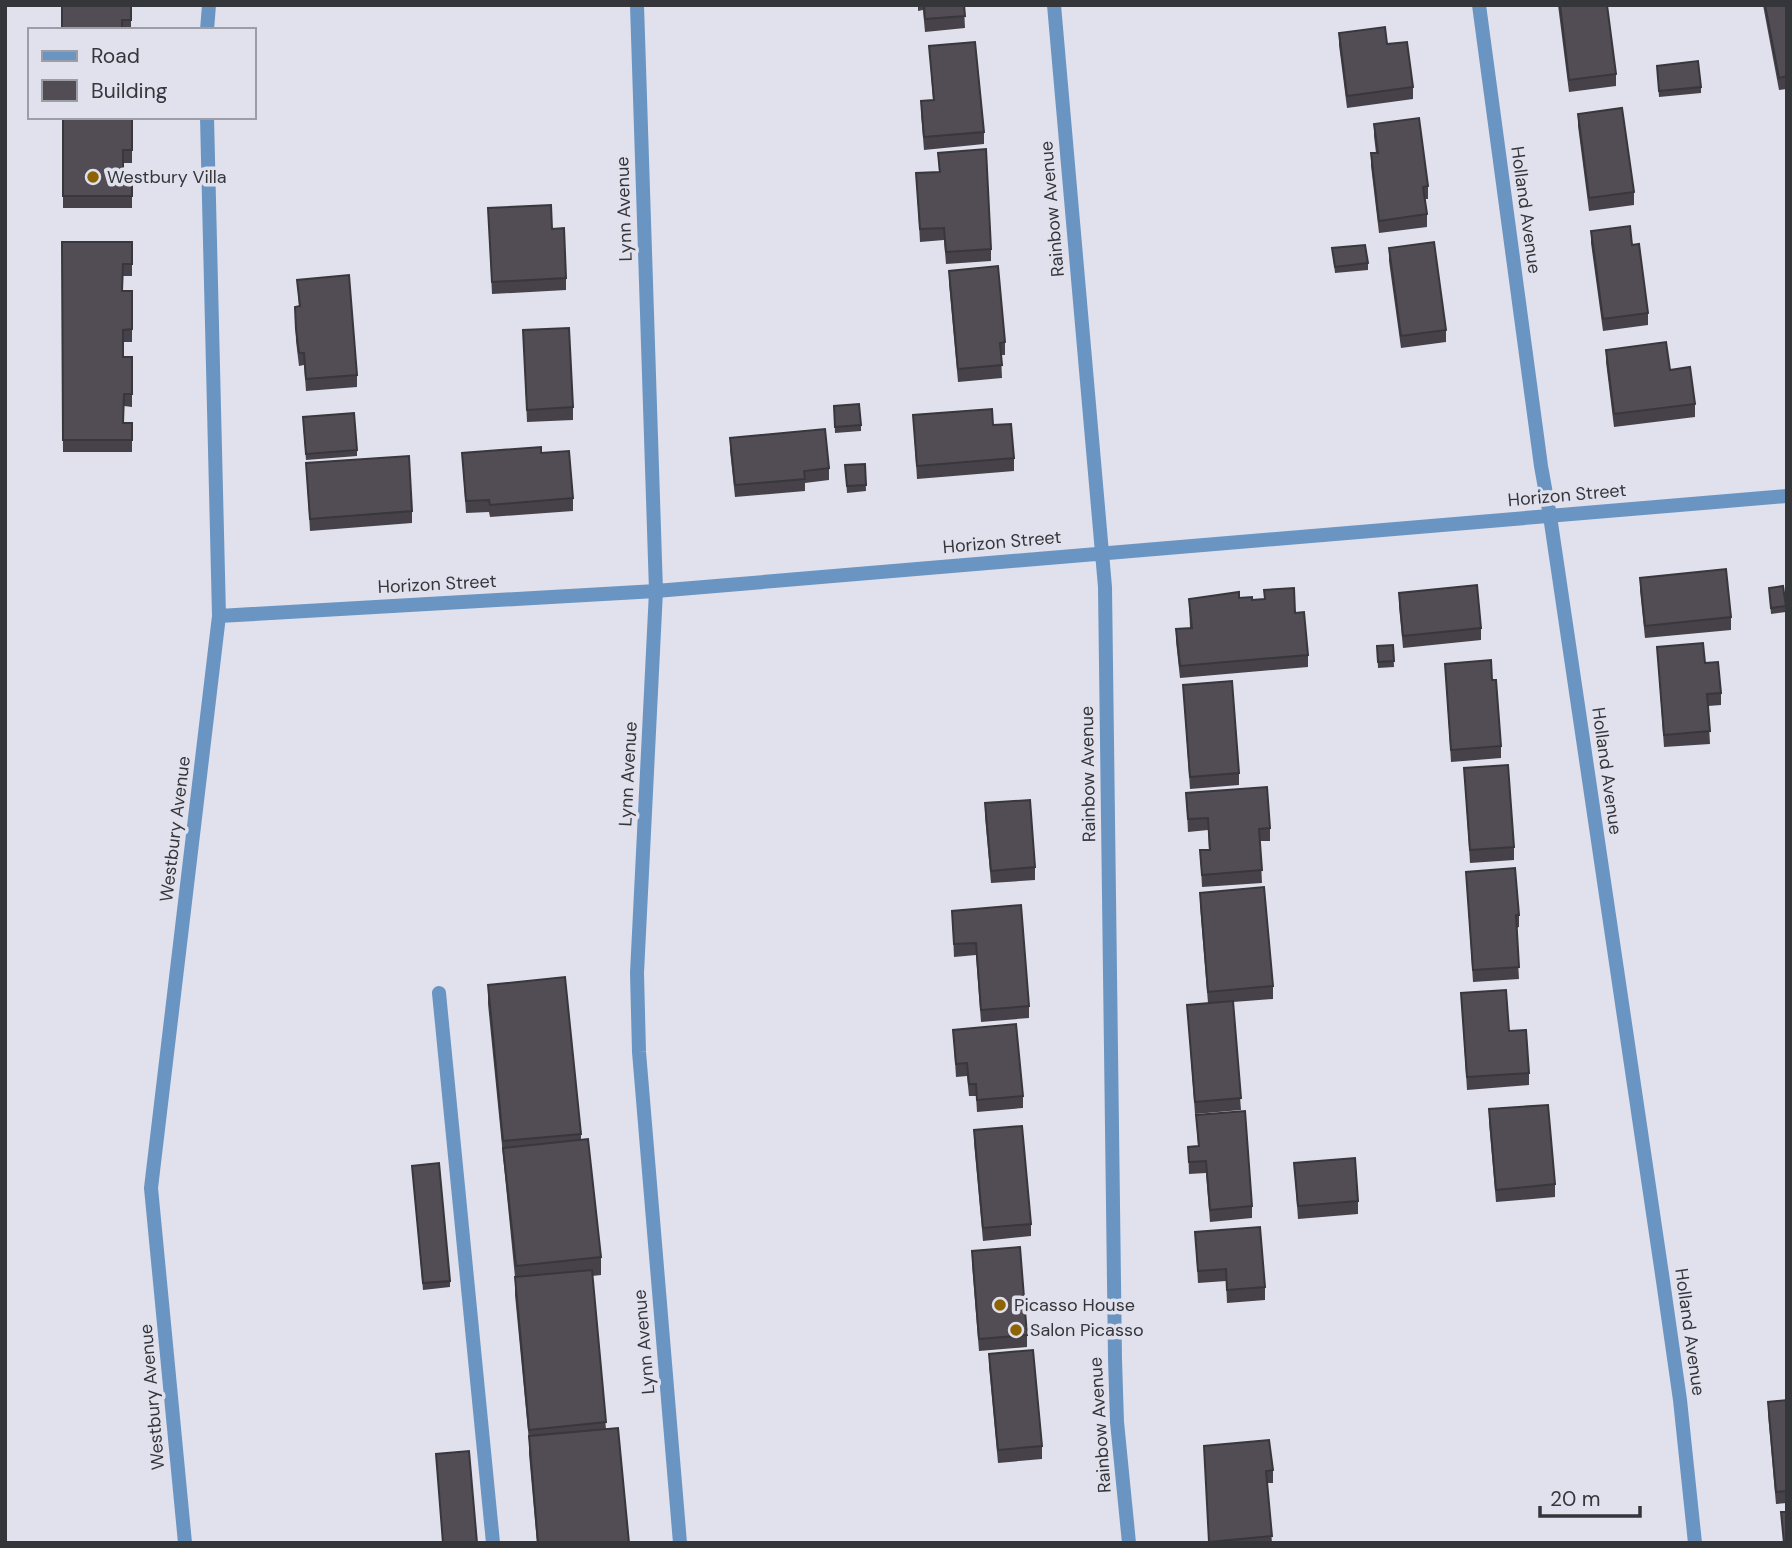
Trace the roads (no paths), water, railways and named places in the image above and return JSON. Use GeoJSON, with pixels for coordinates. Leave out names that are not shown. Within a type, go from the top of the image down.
{"type":"FeatureCollection","features":[{"type":"Feature","properties":{"kind":"street"},"geometry":{"type":"LineString","coordinates":[[207,28],[209,5]]}},
{"type":"Feature","properties":{"kind":"street","name":"Lynn Avenue"},"geometry":{"type":"LineString","coordinates":[[637,5],[656,591],[637,973],[639,1039],[680,1543]]}},
{"type":"Feature","properties":{"kind":"street","name":"Rainbow Avenue"},"geometry":{"type":"LineString","coordinates":[[1054,5],[1105,587],[1115,1359],[1117,1422],[1129,1543]]}},
{"type":"Feature","properties":{"kind":"street","name":"Holland Avenue"},"geometry":{"type":"LineString","coordinates":[[1479,5],[1539,453],[1667,1307],[1695,1543]]}},
{"type":"Feature","properties":{"kind":"street","name":"Westbury Avenue"},"geometry":{"type":"LineString","coordinates":[[185,1543],[151,1188],[219,616],[207,119]]}},
{"type":"Feature","properties":{"kind":"street","name":"Horizon Street"},"geometry":{"type":"LineString","coordinates":[[219,616],[656,591],[1787,496]]}},
{"type":"Feature","properties":{"kind":"street"},"geometry":{"type":"LineString","coordinates":[[439,993],[493,1543]]}},
{"type":"Feature","properties":{"kind":"place","name":"Westbury Villa"},"geometry":{"type":"Point","coordinates":[93,177]}},
{"type":"Feature","properties":{"kind":"place","name":"Picasso House"},"geometry":{"type":"Point","coordinates":[1000,1305]}},
{"type":"Feature","properties":{"kind":"place","name":"Salon Picasso"},"geometry":{"type":"Point","coordinates":[1016,1330]}}]}
